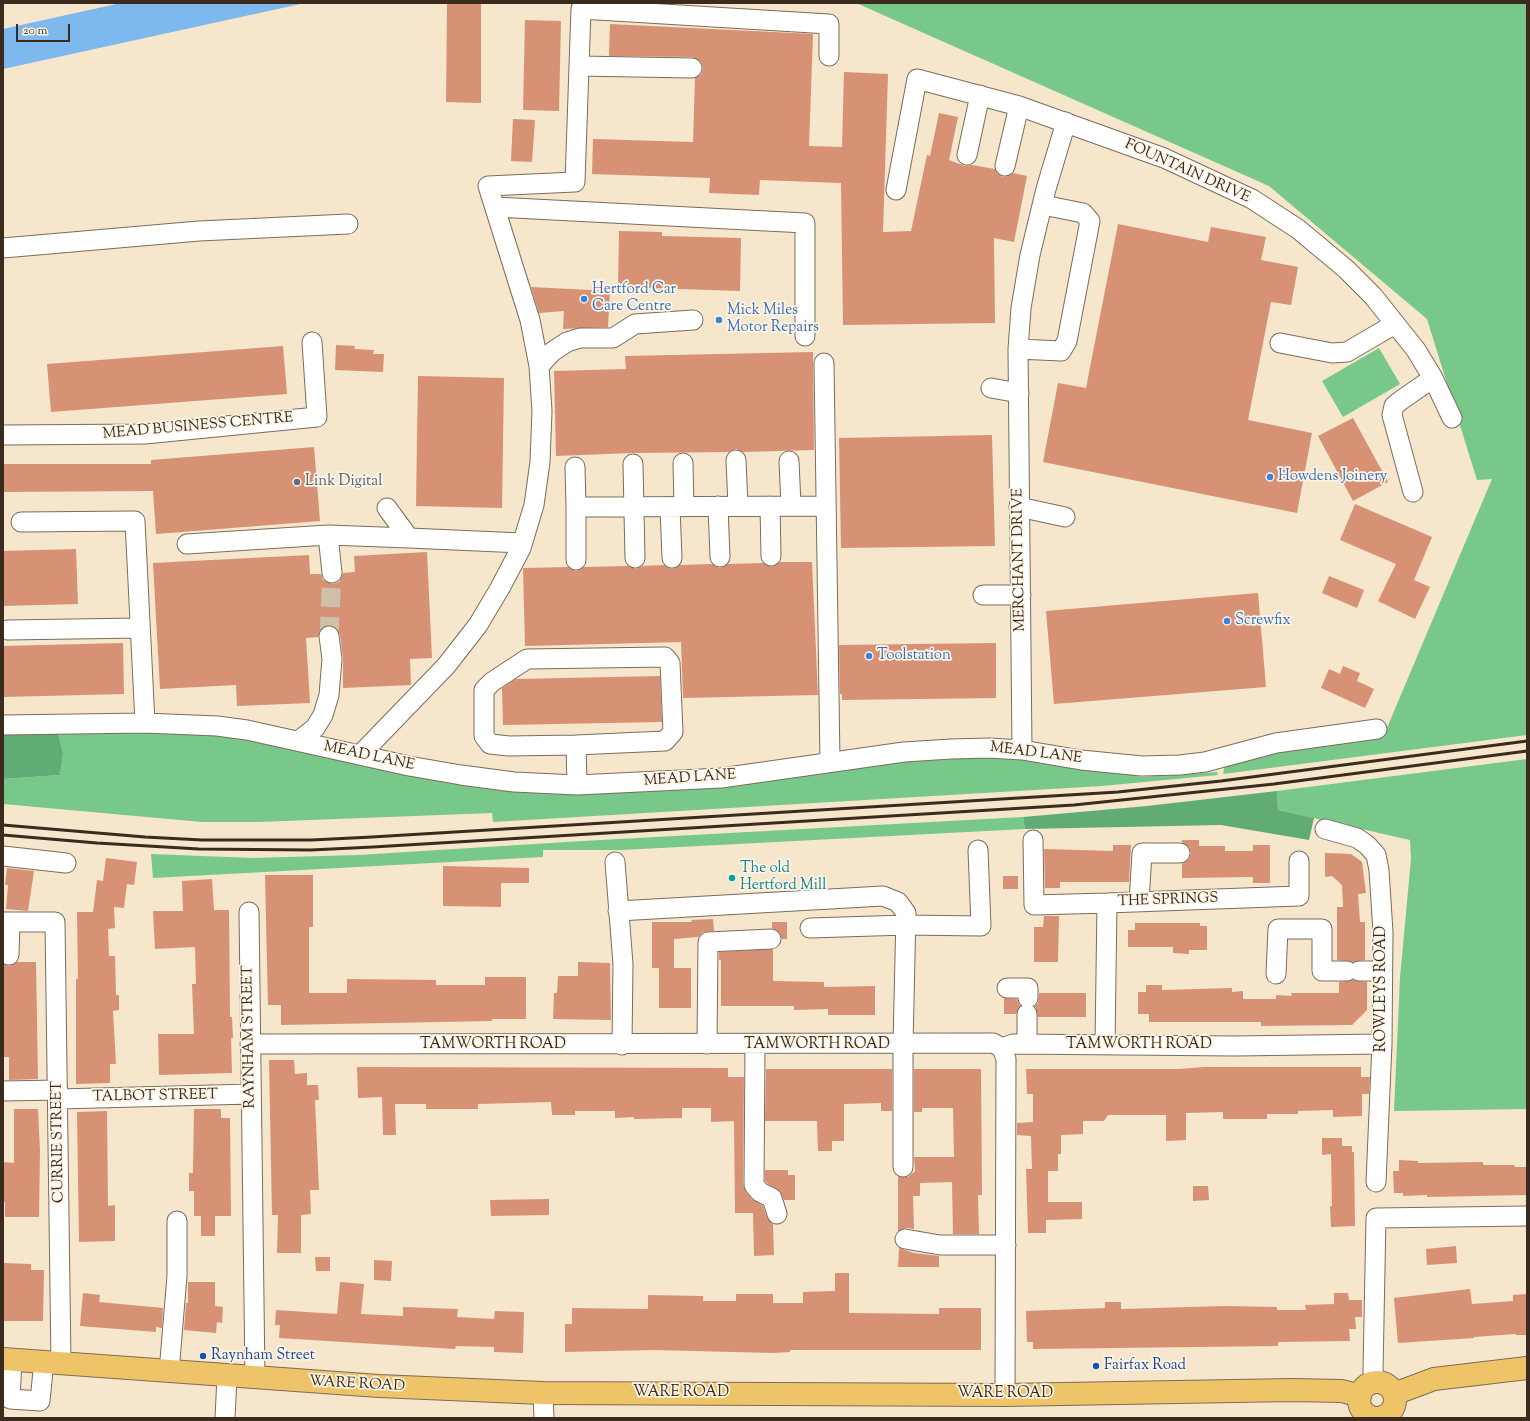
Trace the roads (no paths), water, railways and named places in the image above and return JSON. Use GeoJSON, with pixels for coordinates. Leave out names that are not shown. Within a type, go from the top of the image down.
{"type":"FeatureCollection","features":[{"type":"Feature","properties":{"kind":"main road","name":"WARE ROAD"},"geometry":{"type":"LineString","coordinates":[[7,1359],[169,1372],[379,1386],[543,1393],[1005,1395],[1292,1390],[1342,1391],[1367,1389]]}},
{"type":"Feature","properties":{"kind":"main road"},"geometry":{"type":"LineString","coordinates":[[1394,1394],[1434,1379],[1527,1368]]}},
{"type":"Feature","properties":{"kind":"main road"},"geometry":{"type":"LineString","coordinates":[[1383,1383],[1390,1387],[1394,1394],[1394,1407],[1386,1417],[1377,1418],[1369,1416],[1363,1411],[1360,1404],[1367,1389],[1383,1383]]}},
{"type":"Feature","properties":{"kind":"street"},"geometry":{"type":"LineString","coordinates":[[360,755],[446,666],[478,625],[500,588],[522,543],[534,505],[540,462],[542,411],[539,366],[530,320],[488,186],[576,182],[581,8],[829,24],[829,56]]}},
{"type":"Feature","properties":{"kind":"street"},"geometry":{"type":"LineString","coordinates":[[579,66],[692,68]]}},
{"type":"Feature","properties":{"kind":"street","name":"FOUNTAIN DRIVE"},"geometry":{"type":"LineString","coordinates":[[896,190],[917,79],[1019,106],[1164,158],[1252,199],[1298,229],[1346,269],[1373,296],[1416,350],[1433,378],[1452,418]]}},
{"type":"Feature","properties":{"kind":"street"},"geometry":{"type":"LineString","coordinates":[[966,154],[980,95]]}},
{"type":"Feature","properties":{"kind":"street"},"geometry":{"type":"LineString","coordinates":[[1005,166],[1019,106]]}},
{"type":"Feature","properties":{"kind":"street"},"geometry":{"type":"LineString","coordinates":[[1043,204],[1083,213],[1090,221],[1068,341],[1061,351],[1018,349],[1022,301],[1030,255],[1043,204],[1066,122]]}},
{"type":"Feature","properties":{"kind":"street"},"geometry":{"type":"LineString","coordinates":[[495,207],[805,223],[805,336]]}},
{"type":"Feature","properties":{"kind":"street"},"geometry":{"type":"LineString","coordinates":[[3,248],[199,231],[348,224]]}},
{"type":"Feature","properties":{"kind":"street"},"geometry":{"type":"LineString","coordinates":[[539,366],[552,352],[566,342],[580,338],[613,338],[635,324],[693,320]]}},
{"type":"Feature","properties":{"kind":"street"},"geometry":{"type":"LineString","coordinates":[[1280,343],[1332,353],[1347,352],[1395,324]]}},
{"type":"Feature","properties":{"kind":"street","name":"MEAD BUSINESS CENTRE"},"geometry":{"type":"LineString","coordinates":[[3,435],[145,434],[317,417],[312,342]]}},
{"type":"Feature","properties":{"kind":"street","name":"MERCHANT DRIVE"},"geometry":{"type":"LineString","coordinates":[[1018,349],[1022,750]]}},
{"type":"Feature","properties":{"kind":"street"},"geometry":{"type":"LineString","coordinates":[[824,363],[830,761]]}},
{"type":"Feature","properties":{"kind":"street"},"geometry":{"type":"LineString","coordinates":[[1413,492],[1392,415],[1394,406],[1433,378]]}},
{"type":"Feature","properties":{"kind":"street"},"geometry":{"type":"LineString","coordinates":[[991,388],[1019,393]]}},
{"type":"Feature","properties":{"kind":"street"},"geometry":{"type":"LineString","coordinates":[[736,460],[738,506]]}},
{"type":"Feature","properties":{"kind":"street"},"geometry":{"type":"LineString","coordinates":[[789,461],[791,506]]}},
{"type":"Feature","properties":{"kind":"street"},"geometry":{"type":"LineString","coordinates":[[672,558],[683,463]]}},
{"type":"Feature","properties":{"kind":"street"},"geometry":{"type":"LineString","coordinates":[[633,464],[635,558]]}},
{"type":"Feature","properties":{"kind":"street"},"geometry":{"type":"LineString","coordinates":[[575,467],[576,560]]}},
{"type":"Feature","properties":{"kind":"street"},"geometry":{"type":"LineString","coordinates":[[718,506],[720,557]]}},
{"type":"Feature","properties":{"kind":"street"},"geometry":{"type":"LineString","coordinates":[[770,506],[771,556]]}},
{"type":"Feature","properties":{"kind":"street"},"geometry":{"type":"LineString","coordinates":[[576,507],[826,506]]}},
{"type":"Feature","properties":{"kind":"street"},"geometry":{"type":"LineString","coordinates":[[1020,507],[1065,517]]}},
{"type":"Feature","properties":{"kind":"street"},"geometry":{"type":"LineString","coordinates":[[387,508],[409,538]]}},
{"type":"Feature","properties":{"kind":"street"},"geometry":{"type":"LineString","coordinates":[[21,522],[135,521],[139,628],[145,723]]}},
{"type":"Feature","properties":{"kind":"street"},"geometry":{"type":"LineString","coordinates":[[187,544],[328,535],[522,543]]}},
{"type":"Feature","properties":{"kind":"street"},"geometry":{"type":"LineString","coordinates":[[328,535],[332,574]]}},
{"type":"Feature","properties":{"kind":"street"},"geometry":{"type":"LineString","coordinates":[[982,595],[1021,595]]}},
{"type":"Feature","properties":{"kind":"street"},"geometry":{"type":"LineString","coordinates":[[7,630],[139,628]]}},
{"type":"Feature","properties":{"kind":"street"},"geometry":{"type":"LineString","coordinates":[[298,741],[315,728],[323,715],[329,695],[332,659],[329,636]]}},
{"type":"Feature","properties":{"kind":"street"},"geometry":{"type":"LineString","coordinates":[[665,657],[670,662],[673,732],[665,741],[576,746],[509,746],[490,744],[484,736],[484,690],[492,682],[527,659],[665,657]]}},
{"type":"Feature","properties":{"kind":"street","name":"MEAD LANE"},"geometry":{"type":"LineString","coordinates":[[3,725],[145,723],[217,726],[298,741],[460,775],[514,782],[578,785],[721,778],[830,761],[951,748],[1022,750],[1113,764],[1142,766],[1180,764],[1205,762],[1276,743],[1377,729]]}},
{"type":"Feature","properties":{"kind":"street"},"geometry":{"type":"LineString","coordinates":[[576,746],[578,785]]}},
{"type":"Feature","properties":{"kind":"street","name":"ROWLEYS ROAD"},"geometry":{"type":"LineString","coordinates":[[1325,829],[1357,838],[1376,855],[1379,870],[1383,932],[1382,1044],[1376,1182]]}},
{"type":"Feature","properties":{"kind":"street"},"geometry":{"type":"LineString","coordinates":[[1032,840],[1034,905],[1107,903]]}},
{"type":"Feature","properties":{"kind":"street"},"geometry":{"type":"LineString","coordinates":[[810,928],[906,925],[981,926],[978,850]]}},
{"type":"Feature","properties":{"kind":"street"},"geometry":{"type":"LineString","coordinates":[[1139,902],[1142,853],[1180,853]]}},
{"type":"Feature","properties":{"kind":"street"},"geometry":{"type":"LineString","coordinates":[[3,856],[66,863]]}},
{"type":"Feature","properties":{"kind":"street","name":"THE SPRINGS"},"geometry":{"type":"LineString","coordinates":[[1105,1045],[1107,903],[1299,896],[1299,861]]}},
{"type":"Feature","properties":{"kind":"street"},"geometry":{"type":"LineString","coordinates":[[615,862],[623,964],[622,1045]]}},
{"type":"Feature","properties":{"kind":"street"},"geometry":{"type":"LineString","coordinates":[[618,911],[883,896],[898,902],[906,913],[903,1045],[903,1167]]}},
{"type":"Feature","properties":{"kind":"street","name":"RAYNHAM STREET"},"geometry":{"type":"LineString","coordinates":[[248,912],[255,1378]]}},
{"type":"Feature","properties":{"kind":"street"},"geometry":{"type":"LineString","coordinates":[[7,922],[9,955]]}},
{"type":"Feature","properties":{"kind":"street","name":"CURRIE STREET"},"geometry":{"type":"LineString","coordinates":[[7,922],[55,922],[58,1095],[52,1362],[40,1401],[10,1399],[7,1359]]}},
{"type":"Feature","properties":{"kind":"street"},"geometry":{"type":"LineString","coordinates":[[1276,974],[1278,929],[1322,929],[1322,971],[1382,971]]}},
{"type":"Feature","properties":{"kind":"street"},"geometry":{"type":"LineString","coordinates":[[707,1044],[708,942],[771,939]]}},
{"type":"Feature","properties":{"kind":"street"},"geometry":{"type":"LineString","coordinates":[[1007,988],[1028,988],[1027,1044]]}},
{"type":"Feature","properties":{"kind":"street","name":"TAMWORTH ROAD"},"geometry":{"type":"LineString","coordinates":[[250,1044],[903,1045],[993,1043],[1002,1048],[1013,1044],[1382,1044]]}},
{"type":"Feature","properties":{"kind":"street"},"geometry":{"type":"LineString","coordinates":[[755,1044],[754,1185],[760,1192],[772,1198],[777,1214]]}},
{"type":"Feature","properties":{"kind":"street"},"geometry":{"type":"LineString","coordinates":[[1002,1048],[1006,1059],[1005,1395]]}},
{"type":"Feature","properties":{"kind":"street","name":"TALBOT STREET"},"geometry":{"type":"LineString","coordinates":[[3,1091],[58,1095],[251,1094]]}},
{"type":"Feature","properties":{"kind":"street"},"geometry":{"type":"LineString","coordinates":[[1367,1389],[1373,1368],[1376,1218],[1527,1216]]}},
{"type":"Feature","properties":{"kind":"street"},"geometry":{"type":"LineString","coordinates":[[169,1372],[177,1276],[177,1221]]}},
{"type":"Feature","properties":{"kind":"street"},"geometry":{"type":"LineString","coordinates":[[905,1239],[940,1245],[1006,1245]]}},
{"type":"Feature","properties":{"kind":"street"},"geometry":{"type":"LineString","coordinates":[[225,1418],[227,1376]]}},
{"type":"Feature","properties":{"kind":"street"},"geometry":{"type":"LineString","coordinates":[[543,1393],[544,1418]]}},
{"type":"Feature","properties":{"kind":"water"},"geometry":{"type":"Polygon","coordinates":[[[121,3],[305,3],[3,69],[3,29],[121,3]]]}},
{"type":"Feature","properties":{"kind":"tunnel"},"geometry":{"type":"LineString","coordinates":[[329,636],[332,573]]}},
{"type":"Feature","properties":{"kind":"railway"},"geometry":{"type":"LineString","coordinates":[[3,825],[145,837],[202,840],[312,840],[372,837],[1118,792],[1221,781],[1527,741]]}},
{"type":"Feature","properties":{"kind":"railway"},"geometry":{"type":"LineString","coordinates":[[3,835],[97,843],[199,849],[311,850],[373,847],[1074,805],[1274,784],[1527,751]]}},
{"type":"Feature","properties":{"kind":"place","name":"Hertford Car Care Centre"},"geometry":{"type":"Point","coordinates":[584,299]}},
{"type":"Feature","properties":{"kind":"place","name":"Mick Miles Motor Repairs"},"geometry":{"type":"Point","coordinates":[719,320]}},
{"type":"Feature","properties":{"kind":"place","name":"Howdens Joinery"},"geometry":{"type":"Point","coordinates":[1270,477]}},
{"type":"Feature","properties":{"kind":"place","name":"Link Digital"},"geometry":{"type":"Point","coordinates":[297,482]}},
{"type":"Feature","properties":{"kind":"place","name":"Screwfix"},"geometry":{"type":"Point","coordinates":[1227,621]}},
{"type":"Feature","properties":{"kind":"place","name":"Toolstation"},"geometry":{"type":"Point","coordinates":[869,656]}},
{"type":"Feature","properties":{"kind":"place","name":"The old Hertford Mill"},"geometry":{"type":"Point","coordinates":[732,878]}},
{"type":"Feature","properties":{"kind":"place","name":"Raynham Street"},"geometry":{"type":"Point","coordinates":[203,1356]}},
{"type":"Feature","properties":{"kind":"place","name":"Fairfax Road"},"geometry":{"type":"Point","coordinates":[1096,1366]}}]}
